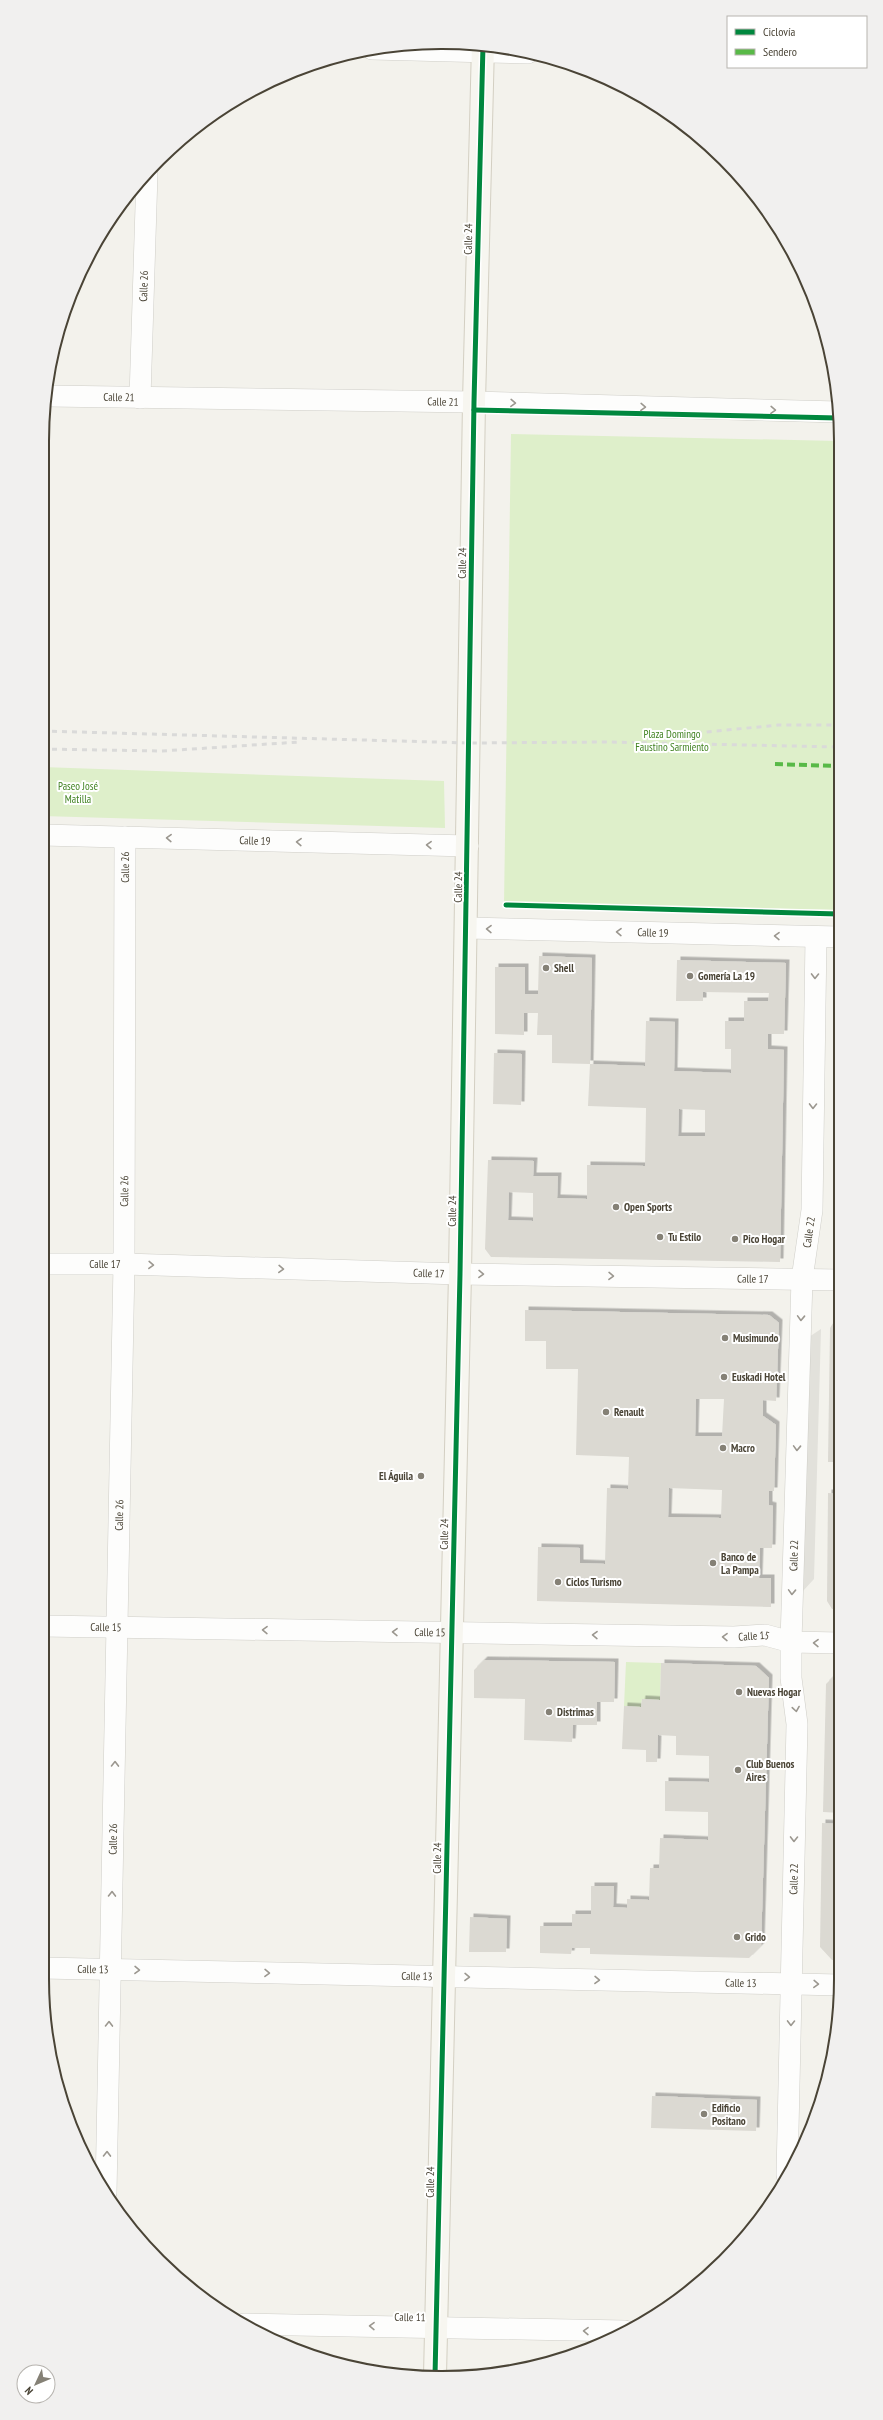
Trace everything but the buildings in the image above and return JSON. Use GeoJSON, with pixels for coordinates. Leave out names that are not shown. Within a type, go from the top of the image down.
{"type":"FeatureCollection","features":[{"type":"Feature","properties":{"kind":"street","name":"Calle 24"},"geometry":{"type":"LineString","coordinates":[[435,2371],[460,1274],[467,928],[474,402],[483,51]]}},
{"type":"Feature","properties":{"kind":"street","name":"Calle 26"},"geometry":{"type":"LineString","coordinates":[[140,398],[147,182]]}},
{"type":"Feature","properties":{"kind":"street","name":"Calle 21"},"geometry":{"type":"LineString","coordinates":[[52,396],[832,407]]}},
{"type":"Feature","properties":{"kind":"street","name":"Calle 19"},"geometry":{"type":"LineString","coordinates":[[49,835],[468,846]]}},
{"type":"Feature","properties":{"kind":"street","name":"Calle 26"},"geometry":{"type":"LineString","coordinates":[[106,2182],[124,1264],[125,837]]}},
{"type":"Feature","properties":{"kind":"street","name":"Calle 19"},"geometry":{"type":"LineString","coordinates":[[467,928],[834,937]]}},
{"type":"Feature","properties":{"kind":"street","name":"Calle 22"},"geometry":{"type":"LineString","coordinates":[[787,2164],[797,1724],[791,1678],[791,1642],[802,1279],[812,1210],[816,937]]}},
{"type":"Feature","properties":{"kind":"street","name":"Calle 17"},"geometry":{"type":"LineString","coordinates":[[49,1264],[124,1264],[460,1274],[834,1280]]}},
{"type":"Feature","properties":{"kind":"street","name":"Calle 15"},"geometry":{"type":"LineString","coordinates":[[49,1626],[734,1637],[765,1635],[791,1642],[834,1643]]}},
{"type":"Feature","properties":{"kind":"street","name":"Calle 13"},"geometry":{"type":"LineString","coordinates":[[49,1968],[834,1985]]}},
{"type":"Feature","properties":{"kind":"street","name":"Calle 11"},"geometry":{"type":"LineString","coordinates":[[256,2324],[615,2331]]}},
{"type":"Feature","properties":{"kind":"green space","name":"Plaza Domingo Faustino Sarmiento"},"geometry":{"type":"Polygon","coordinates":[[[511,434],[834,441],[834,910],[504,904],[511,434]]]}},
{"type":"Feature","properties":{"kind":"green space","name":"Paseo José Matilla"},"geometry":{"type":"Polygon","coordinates":[[[49,767],[444,781],[445,828],[49,816],[49,767]]]}},
{"type":"Feature","properties":{"kind":"green space"},"geometry":{"type":"Polygon","coordinates":[[[626,1662],[661,1663],[660,1700],[642,1699],[641,1707],[624,1706],[626,1662]]]}},
{"type":"Feature","properties":{"kind":"shaded area"},"geometry":{"type":"Polygon","coordinates":[[[821,1329],[814,1579],[802,1592],[809,1337],[821,1329]]]}},
{"type":"Feature","properties":{"kind":"railway"},"geometry":{"type":"LineString","coordinates":[[647,738],[778,725],[834,725]]}},
{"type":"Feature","properties":{"kind":"railway"},"geometry":{"type":"LineString","coordinates":[[49,731],[470,743],[607,742],[834,747]]}},
{"type":"Feature","properties":{"kind":"railway"},"geometry":{"type":"LineString","coordinates":[[49,749],[162,751],[299,742]]}},
{"type":"Feature","properties":{"kind":"marked path"},"geometry":{"type":"LineString","coordinates":[[775,764],[834,766]]}},
{"type":"Feature","properties":{"kind":"cycle path"},"geometry":{"type":"LineString","coordinates":[[435,2371],[460,1274],[474,402],[483,51]]}},
{"type":"Feature","properties":{"kind":"cycle path"},"geometry":{"type":"LineString","coordinates":[[474,410],[833,418]]}},
{"type":"Feature","properties":{"kind":"cycle path"},"geometry":{"type":"LineString","coordinates":[[506,905],[834,914]]}},
{"type":"Feature","properties":{"kind":"place","name":"Shell"},"geometry":{"type":"Point","coordinates":[546,968]}},
{"type":"Feature","properties":{"kind":"place","name":"Gomería La 19"},"geometry":{"type":"Point","coordinates":[690,976]}},
{"type":"Feature","properties":{"kind":"place","name":"Open Sports"},"geometry":{"type":"Point","coordinates":[616,1207]}},
{"type":"Feature","properties":{"kind":"place","name":"Tu Estilo"},"geometry":{"type":"Point","coordinates":[660,1237]}},
{"type":"Feature","properties":{"kind":"place","name":"Pico Hogar"},"geometry":{"type":"Point","coordinates":[735,1239]}},
{"type":"Feature","properties":{"kind":"place","name":"Musimundo"},"geometry":{"type":"Point","coordinates":[725,1338]}},
{"type":"Feature","properties":{"kind":"place","name":"Euskadi Hotel"},"geometry":{"type":"Point","coordinates":[724,1377]}},
{"type":"Feature","properties":{"kind":"place","name":"Renault"},"geometry":{"type":"Point","coordinates":[606,1412]}},
{"type":"Feature","properties":{"kind":"place","name":"Macro"},"geometry":{"type":"Point","coordinates":[723,1448]}},
{"type":"Feature","properties":{"kind":"place","name":"El Águila"},"geometry":{"type":"Point","coordinates":[421,1476]}},
{"type":"Feature","properties":{"kind":"place","name":"Banco de La Pampa"},"geometry":{"type":"Point","coordinates":[713,1563]}},
{"type":"Feature","properties":{"kind":"place","name":"Ciclos Turismo"},"geometry":{"type":"Point","coordinates":[558,1582]}},
{"type":"Feature","properties":{"kind":"place","name":"Nuevas Hogar"},"geometry":{"type":"Point","coordinates":[739,1692]}},
{"type":"Feature","properties":{"kind":"place","name":"Distrimas"},"geometry":{"type":"Point","coordinates":[549,1712]}},
{"type":"Feature","properties":{"kind":"place","name":"Club Buenos Aires"},"geometry":{"type":"Point","coordinates":[738,1770]}},
{"type":"Feature","properties":{"kind":"place","name":"Grido"},"geometry":{"type":"Point","coordinates":[737,1937]}},
{"type":"Feature","properties":{"kind":"place","name":"Edificio Positano"},"geometry":{"type":"Point","coordinates":[704,2114]}}]}
